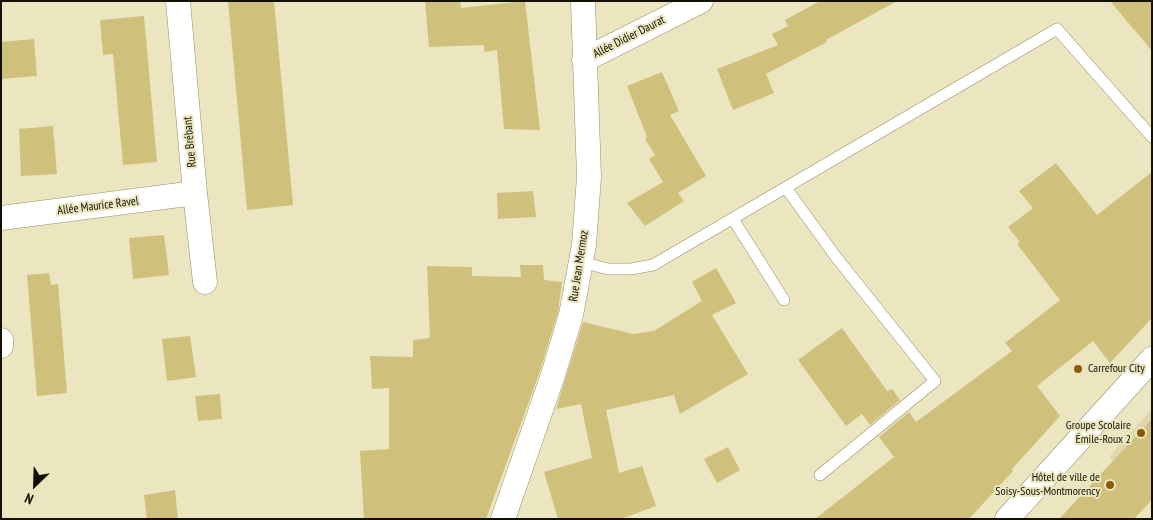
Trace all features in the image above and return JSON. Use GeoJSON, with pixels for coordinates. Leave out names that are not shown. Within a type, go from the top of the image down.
{"type":"FeatureCollection","features":[{"type":"Feature","properties":{"kind":"street","name":"Rue Brébant"},"geometry":{"type":"LineString","coordinates":[[178,1],[205,282]]}},
{"type":"Feature","properties":{"kind":"street","name":"Rue Jean Mermoz"},"geometry":{"type":"LineString","coordinates":[[503,519],[552,378],[571,314],[584,245],[589,177],[583,1]]}},
{"type":"Feature","properties":{"kind":"street","name":"Allée Didier Daurat"},"geometry":{"type":"LineString","coordinates":[[584,60],[700,1]]}},
{"type":"Feature","properties":{"kind":"street","name":"Allée Maurice Ravel"},"geometry":{"type":"LineString","coordinates":[[1,218],[195,193]]}},
{"type":"Feature","properties":{"kind":"street"},"geometry":{"type":"LineString","coordinates":[[1,340],[1,346]]}},
{"type":"Feature","properties":{"kind":"street"},"geometry":{"type":"LineString","coordinates":[[1007,519],[1152,359]]}},
{"type":"Feature","properties":{"kind":"lane"},"geometry":{"type":"LineString","coordinates":[[581,262],[608,269],[630,269],[653,265],[1057,29],[1152,137]]}},
{"type":"Feature","properties":{"kind":"lane"},"geometry":{"type":"LineString","coordinates":[[786,188],[836,256],[935,381],[820,475]]}},
{"type":"Feature","properties":{"kind":"lane"},"geometry":{"type":"LineString","coordinates":[[733,219],[784,300]]}},
{"type":"Feature","properties":{"kind":"shaded area","name":"Groupe Scolaire Émile-Roux 2"},"geometry":{"type":"Polygon","coordinates":[[[1152,409],[1152,501],[1109,457],[1152,409]]]}},
{"type":"Feature","properties":{"kind":"building"},"geometry":{"type":"Polygon","coordinates":[[[228,1],[274,1],[293,205],[247,210],[228,1]]]}},
{"type":"Feature","properties":{"kind":"building"},"geometry":{"type":"Polygon","coordinates":[[[425,1],[460,1],[461,8],[525,1],[540,130],[504,129],[497,50],[484,52],[484,45],[429,47],[425,1]]]}},
{"type":"Feature","properties":{"kind":"building"},"geometry":{"type":"Polygon","coordinates":[[[820,1],[897,1],[826,40],[827,42],[766,74],[774,93],[733,110],[717,69],[778,45],[772,34],[788,26],[785,20],[820,1]]]}},
{"type":"Feature","properties":{"kind":"building"},"geometry":{"type":"Polygon","coordinates":[[[1110,1],[1152,1],[1152,51],[1110,1]]]}},
{"type":"Feature","properties":{"kind":"building"},"geometry":{"type":"Polygon","coordinates":[[[144,16],[157,162],[123,165],[113,54],[103,55],[100,20],[144,16]]]}},
{"type":"Feature","properties":{"kind":"building"},"geometry":{"type":"Polygon","coordinates":[[[34,39],[37,76],[1,79],[1,42],[34,39]]]}},
{"type":"Feature","properties":{"kind":"building"},"geometry":{"type":"Polygon","coordinates":[[[662,72],[679,111],[670,115],[706,176],[678,193],[684,201],[645,226],[627,203],[663,182],[649,159],[655,155],[645,139],[647,137],[627,86],[662,72]]]}},
{"type":"Feature","properties":{"kind":"building"},"geometry":{"type":"Polygon","coordinates":[[[53,126],[57,174],[21,176],[19,129],[53,126]]]}},
{"type":"Feature","properties":{"kind":"building"},"geometry":{"type":"Polygon","coordinates":[[[1056,163],[1097,215],[1152,172],[1152,318],[1110,363],[1093,341],[1037,386],[1060,416],[969,519],[815,519],[894,457],[879,437],[909,412],[916,422],[1012,351],[1005,343],[1060,300],[1017,244],[1020,242],[1008,227],[1033,208],[1019,191],[1056,163]]]}},
{"type":"Feature","properties":{"kind":"building"},"geometry":{"type":"Polygon","coordinates":[[[533,191],[536,217],[498,219],[497,193],[533,191]]]}},
{"type":"Feature","properties":{"kind":"building"},"geometry":{"type":"Polygon","coordinates":[[[164,235],[169,275],[133,279],[129,238],[164,235]]]}},
{"type":"Feature","properties":{"kind":"building"},"geometry":{"type":"Polygon","coordinates":[[[520,265],[543,265],[544,280],[562,282],[558,312],[539,374],[486,519],[364,519],[360,451],[389,449],[389,388],[372,389],[370,356],[413,357],[413,340],[430,338],[427,266],[472,267],[472,276],[521,277],[520,265]]]}},
{"type":"Feature","properties":{"kind":"building"},"geometry":{"type":"Polygon","coordinates":[[[716,268],[736,303],[712,315],[748,374],[680,414],[674,395],[606,410],[619,473],[642,466],[656,506],[621,519],[558,519],[544,472],[592,458],[581,404],[556,409],[583,322],[633,334],[654,331],[702,301],[692,282],[716,268]]]}},
{"type":"Feature","properties":{"kind":"building"},"geometry":{"type":"Polygon","coordinates":[[[49,273],[51,285],[58,284],[67,393],[37,396],[27,275],[49,273]]]}},
{"type":"Feature","properties":{"kind":"building"},"geometry":{"type":"Polygon","coordinates":[[[842,328],[887,391],[892,389],[900,400],[870,425],[862,414],[846,426],[798,360],[842,328]]]}},
{"type":"Feature","properties":{"kind":"building"},"geometry":{"type":"Polygon","coordinates":[[[190,336],[196,377],[167,381],[162,339],[190,336]]]}},
{"type":"Feature","properties":{"kind":"building"},"geometry":{"type":"Polygon","coordinates":[[[220,394],[222,419],[198,421],[195,396],[220,394]]]}},
{"type":"Feature","properties":{"kind":"building"},"geometry":{"type":"Polygon","coordinates":[[[1152,419],[1152,500],[1134,519],[1059,519],[1152,419]]]}},
{"type":"Feature","properties":{"kind":"building"},"geometry":{"type":"Polygon","coordinates":[[[728,447],[740,470],[717,483],[704,459],[728,447]]]}},
{"type":"Feature","properties":{"kind":"building"},"geometry":{"type":"Polygon","coordinates":[[[175,490],[178,519],[147,519],[144,495],[175,490]]]}},
{"type":"Feature","properties":{"kind":"place","name":"Carrefour City"},"geometry":{"type":"Point","coordinates":[1078,369]}},
{"type":"Feature","properties":{"kind":"place","name":"Groupe Scolaire Émile-Roux 2"},"geometry":{"type":"Point","coordinates":[1141,433]}},
{"type":"Feature","properties":{"kind":"place","name":"Hôtel de ville de Soisy-Sous-Montmorency"},"geometry":{"type":"Point","coordinates":[1110,485]}}]}
